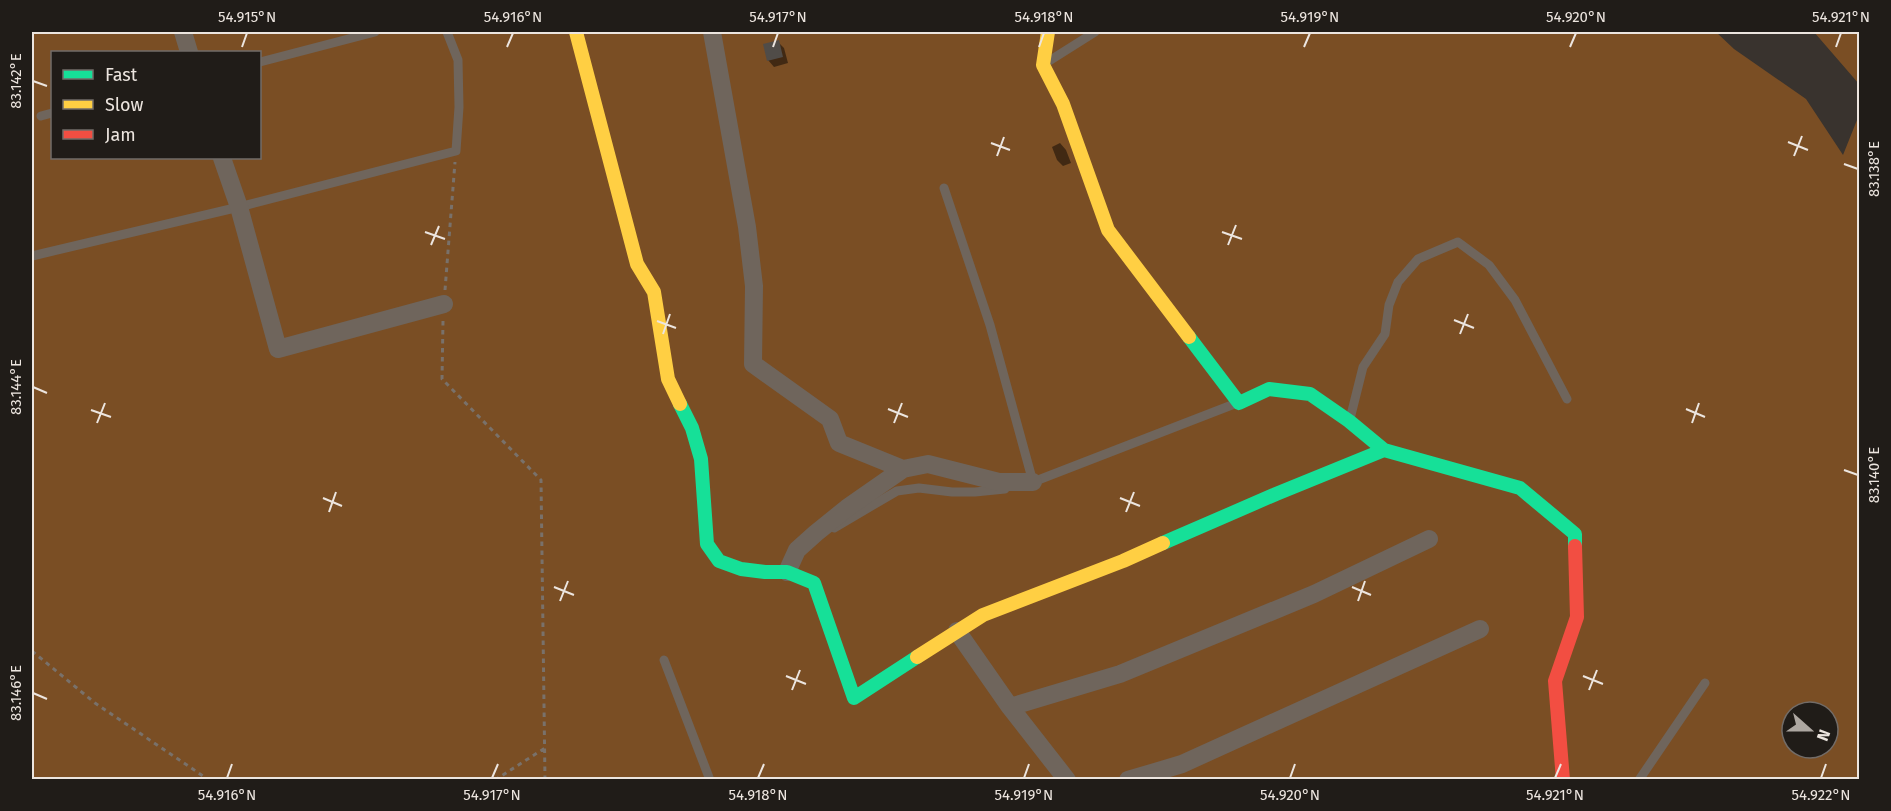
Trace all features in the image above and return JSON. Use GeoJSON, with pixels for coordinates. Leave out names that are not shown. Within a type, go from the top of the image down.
{"type":"FeatureCollection","features":[{"type":"Feature","properties":{"kind":"street"},"geometry":{"type":"LineString","coordinates":[[183,32],[189,51]]}},
{"type":"Feature","properties":{"kind":"street"},"geometry":{"type":"LineString","coordinates":[[576,32],[637,264],[654,292],[668,379],[692,428],[701,459],[706,544],[719,561],[741,569],[787,572],[814,583],[854,698],[983,615],[1123,561],[1275,494],[1384,450]]}},
{"type":"Feature","properties":{"kind":"street"},"geometry":{"type":"LineString","coordinates":[[712,32],[747,227],[754,286],[753,364],[831,419],[839,443],[903,469]]}},
{"type":"Feature","properties":{"kind":"street"},"geometry":{"type":"LineString","coordinates":[[1048,32],[1043,65],[1063,104],[1108,230],[1239,403],[1269,389],[1310,394],[1349,421],[1384,450],[1520,488],[1575,534],[1577,616],[1555,681],[1563,780]]}},
{"type":"Feature","properties":{"kind":"street"},"geometry":{"type":"LineString","coordinates":[[222,159],[239,207],[278,350],[444,304]]}},
{"type":"Feature","properties":{"kind":"street"},"geometry":{"type":"LineString","coordinates":[[787,572],[797,550],[816,533],[903,469],[928,464],[999,482],[1033,482]]}},
{"type":"Feature","properties":{"kind":"street"},"geometry":{"type":"LineString","coordinates":[[1010,707],[1120,674],[1314,594],[1429,539]]}},
{"type":"Feature","properties":{"kind":"street"},"geometry":{"type":"LineString","coordinates":[[1128,780],[1182,765],[1480,629]]}},
{"type":"Feature","properties":{"kind":"street"},"geometry":{"type":"LineString","coordinates":[[957,631],[1010,707],[1067,780]]}},
{"type":"Feature","properties":{"kind":"lane"},"geometry":{"type":"LineString","coordinates":[[261,62],[375,32]]}},
{"type":"Feature","properties":{"kind":"lane"},"geometry":{"type":"LineString","coordinates":[[32,256],[239,207],[456,151],[459,107],[458,60],[447,32]]}},
{"type":"Feature","properties":{"kind":"lane"},"geometry":{"type":"LineString","coordinates":[[1043,65],[1095,32]]}},
{"type":"Feature","properties":{"kind":"lane"},"geometry":{"type":"LineString","coordinates":[[41,116],[51,113]]}},
{"type":"Feature","properties":{"kind":"lane"},"geometry":{"type":"LineString","coordinates":[[944,188],[990,325],[1033,482]]}},
{"type":"Feature","properties":{"kind":"lane"},"geometry":{"type":"LineString","coordinates":[[1349,421],[1363,367],[1385,334],[1389,305],[1398,282],[1418,259],[1458,242],[1489,265],[1515,300],[1567,399]]}},
{"type":"Feature","properties":{"kind":"lane"},"geometry":{"type":"LineString","coordinates":[[787,572],[801,551],[824,534],[897,491],[919,488],[975,492],[999,490],[1033,482],[1239,403]]}},
{"type":"Feature","properties":{"kind":"lane"},"geometry":{"type":"LineString","coordinates":[[664,660],[710,780]]}},
{"type":"Feature","properties":{"kind":"lane"},"geometry":{"type":"LineString","coordinates":[[1639,780],[1705,683]]}},
{"type":"Feature","properties":{"kind":"path"},"geometry":{"type":"LineString","coordinates":[[456,151],[444,304],[442,379],[541,480],[545,780]]}},
{"type":"Feature","properties":{"kind":"path"},"geometry":{"type":"LineString","coordinates":[[32,651],[94,703],[209,780]]}},
{"type":"Feature","properties":{"kind":"path"},"geometry":{"type":"LineString","coordinates":[[495,780],[545,748]]}},
{"type":"Feature","properties":{"kind":"shaded area"},"geometry":{"type":"Polygon","coordinates":[[[32,32],[1716,32],[1734,49],[1806,99],[1843,155],[1859,115],[1859,779],[32,779],[32,32]]]}},
{"type":"Feature","properties":{"kind":"shaded area"},"geometry":{"type":"Polygon","coordinates":[[[1814,32],[1859,32],[1859,84],[1814,32]]]}},
{"type":"Feature","properties":{"kind":"building"},"geometry":{"type":"Polygon","coordinates":[[[779,40],[783,57],[767,61],[763,44],[779,40]]]}},
{"type":"Feature","properties":{"kind":"traffic: fast"},"geometry":{"type":"LineString","coordinates":[[1189,337],[1239,403],[1269,389],[1310,394],[1349,421],[1384,450],[1520,488],[1575,534],[1575,546]]}},
{"type":"Feature","properties":{"kind":"traffic: fast"},"geometry":{"type":"LineString","coordinates":[[680,404],[692,428],[701,459],[707,544],[719,561],[741,569],[787,572],[814,583],[854,698],[917,657]]}},
{"type":"Feature","properties":{"kind":"traffic: fast"},"geometry":{"type":"LineString","coordinates":[[1163,543],[1384,450]]}},
{"type":"Feature","properties":{"kind":"traffic: slow"},"geometry":{"type":"LineString","coordinates":[[576,32],[637,264],[654,292],[668,379],[680,404]]}},
{"type":"Feature","properties":{"kind":"traffic: slow"},"geometry":{"type":"LineString","coordinates":[[1048,32],[1043,65],[1063,104],[1108,230],[1189,337]]}},
{"type":"Feature","properties":{"kind":"traffic: slow"},"geometry":{"type":"LineString","coordinates":[[917,657],[983,615],[1123,561],[1163,543]]}},
{"type":"Feature","properties":{"kind":"traffic: jam"},"geometry":{"type":"LineString","coordinates":[[1563,780],[1555,681],[1577,617],[1575,546]]}}]}
